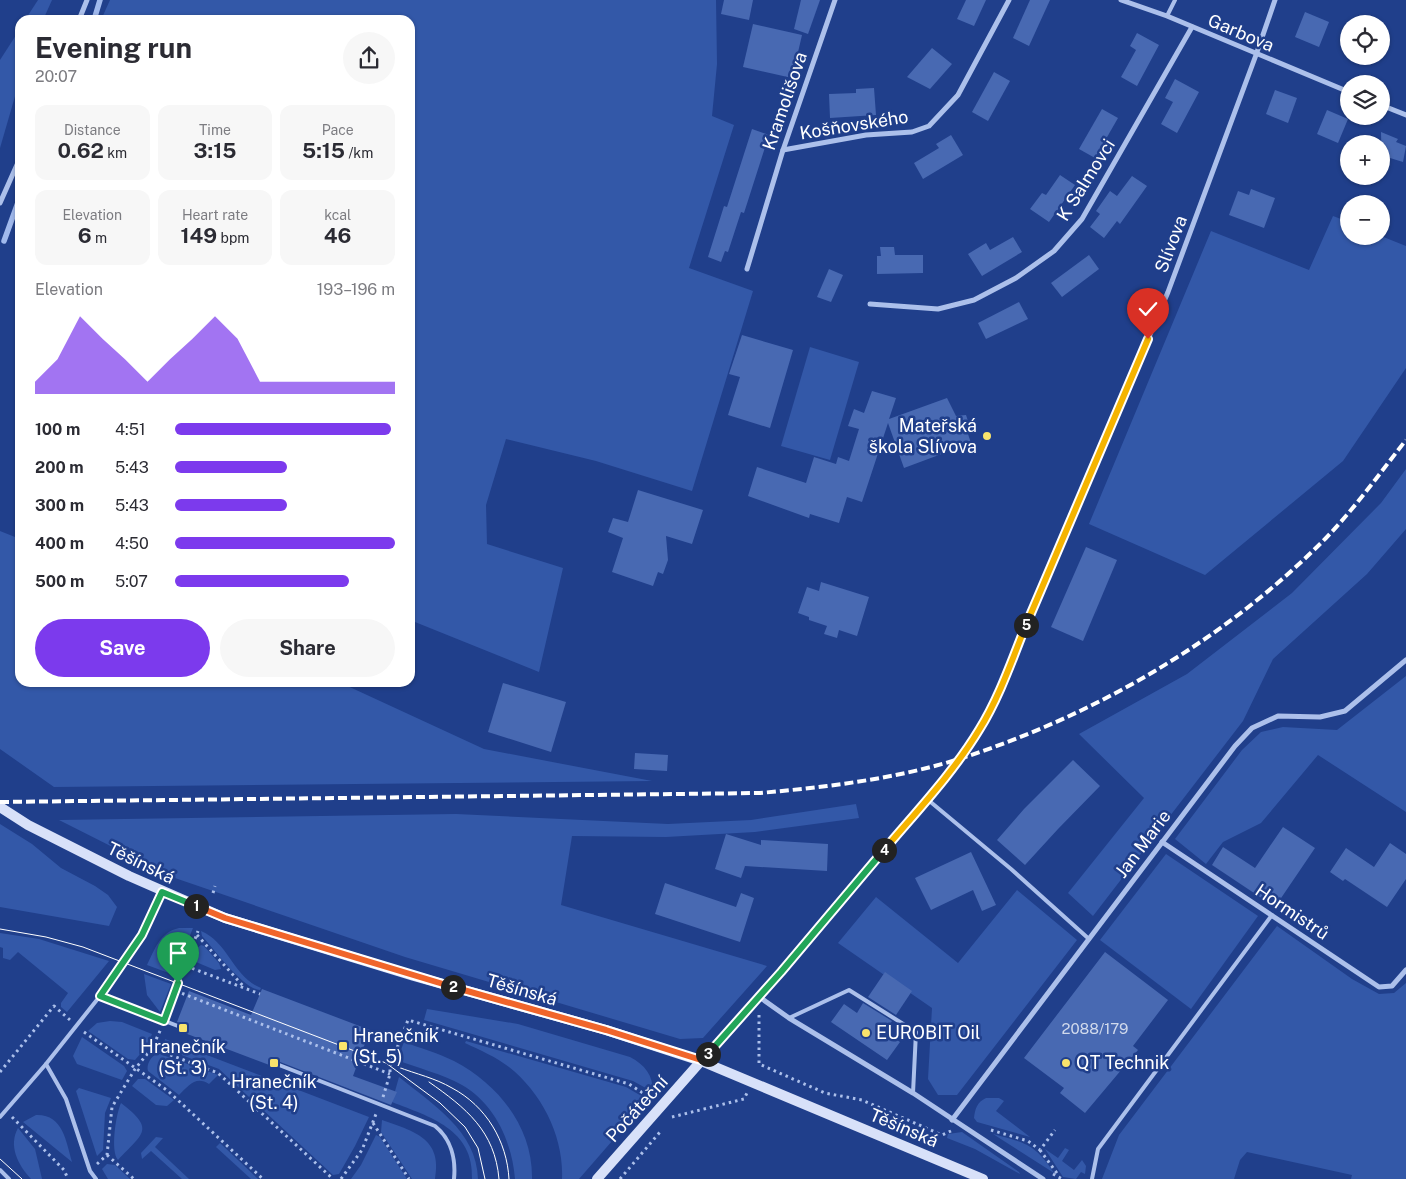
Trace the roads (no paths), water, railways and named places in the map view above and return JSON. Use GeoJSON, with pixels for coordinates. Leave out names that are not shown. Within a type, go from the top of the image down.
{"type":"FeatureCollection","features":[{"type":"Feature","properties":{"kind":"main road","name":"Těšínská"},"geometry":{"type":"LineString","coordinates":[[0,807],[28,825],[162,892],[225,918],[414,976],[606,1030],[701,1060],[983,1179]]}},
{"type":"Feature","properties":{"kind":"main road","name":"Počáteční"},"geometry":{"type":"LineString","coordinates":[[597,1179],[701,1060]]}},
{"type":"Feature","properties":{"kind":"street"},"geometry":{"type":"LineString","coordinates":[[81,15],[87,0]]}},
{"type":"Feature","properties":{"kind":"street","name":"Kramolišova"},"geometry":{"type":"LineString","coordinates":[[747,269],[783,150],[835,0]]}},
{"type":"Feature","properties":{"kind":"street","name":"Košňovského"},"geometry":{"type":"LineString","coordinates":[[783,150],[866,135],[912,132],[928,126],[958,95],[1009,0]]}},
{"type":"Feature","properties":{"kind":"street","name":"Garbova"},"geometry":{"type":"LineString","coordinates":[[1122,0],[1167,16],[1256,55],[1340,88]]}},
{"type":"Feature","properties":{"kind":"street","name":"Slívova"},"geometry":{"type":"LineString","coordinates":[[701,1060],[927,799],[969,745],[992,707],[1168,292],[1275,0]]}},
{"type":"Feature","properties":{"kind":"street","name":"K Salmovci"},"geometry":{"type":"LineString","coordinates":[[870,304],[938,309],[974,300],[1016,278],[1054,251],[1082,219],[1192,27]]}},
{"type":"Feature","properties":{"kind":"street"},"geometry":{"type":"LineString","coordinates":[[1390,109],[1406,115]]}},
{"type":"Feature","properties":{"kind":"street"},"geometry":{"type":"LineString","coordinates":[[0,203],[15,169]]}},
{"type":"Feature","properties":{"kind":"street","name":"Jan Marie"},"geometry":{"type":"LineString","coordinates":[[952,1120],[1235,746],[1252,728],[1278,716],[1320,717],[1346,711],[1406,660]]}},
{"type":"Feature","properties":{"kind":"street","name":"Hormistrů"},"geometry":{"type":"LineString","coordinates":[[1162,842],[1378,987],[1392,986],[1406,970]]}},
{"type":"Feature","properties":{"kind":"street"},"geometry":{"type":"LineString","coordinates":[[758,996],[789,1018],[913,1093],[1043,1179]]}},
{"type":"Feature","properties":{"kind":"lane"},"geometry":{"type":"LineString","coordinates":[[1167,16],[1175,0]]}},
{"type":"Feature","properties":{"kind":"lane"},"geometry":{"type":"LineString","coordinates":[[927,799],[1011,869],[1088,939]]}},
{"type":"Feature","properties":{"kind":"lane"},"geometry":{"type":"LineString","coordinates":[[0,1117],[46,1064],[100,996],[142,935],[162,892]]}},
{"type":"Feature","properties":{"kind":"lane"},"geometry":{"type":"LineString","coordinates":[[1092,1179],[1098,1149],[1272,915]]}},
{"type":"Feature","properties":{"kind":"lane"},"geometry":{"type":"LineString","coordinates":[[789,1018],[849,990],[916,1032],[913,1093]]}},
{"type":"Feature","properties":{"kind":"lane"},"geometry":{"type":"LineString","coordinates":[[100,996],[183,1028]]}},
{"type":"Feature","properties":{"kind":"lane"},"geometry":{"type":"LineString","coordinates":[[274,1062],[435,1126],[441,1131],[452,1149],[454,1179]]}},
{"type":"Feature","properties":{"kind":"lane"},"geometry":{"type":"LineString","coordinates":[[46,1064],[66,1099],[90,1171],[96,1179]]}},
{"type":"Feature","properties":{"kind":"lane"},"geometry":{"type":"LineString","coordinates":[[0,1170],[9,1179]]}},
{"type":"Feature","properties":{"kind":"waterway"},"geometry":{"type":"LineString","coordinates":[[96,15],[100,0]]}},
{"type":"Feature","properties":{"kind":"waterway"},"geometry":{"type":"LineString","coordinates":[[4,241],[15,211]]}},
{"type":"Feature","properties":{"kind":"tram line"},"geometry":{"type":"LineString","coordinates":[[0,929],[46,937],[83,947],[386,1063],[440,1103],[465,1127],[478,1148],[485,1179]]}},
{"type":"Feature","properties":{"kind":"tram line"},"geometry":{"type":"LineString","coordinates":[[398,1067],[446,1085],[475,1104],[499,1138],[504,1151],[509,1179]]}},
{"type":"Feature","properties":{"kind":"tram line"},"geometry":{"type":"LineString","coordinates":[[429,1082],[466,1111],[485,1134],[492,1147],[499,1179]]}},
{"type":"Feature","properties":{"kind":"tram line"},"geometry":{"type":"LineString","coordinates":[[0,1159],[22,1179]]}},
{"type":"Feature","properties":{"kind":"railway"},"geometry":{"type":"LineString","coordinates":[[0,802],[760,793],[861,781],[935,766],[1010,741],[1060,720],[1109,697],[1202,641],[1287,575],[1326,538],[1357,503],[1406,440]]}},
{"type":"Feature","properties":{"kind":"place","name":"Mateřská škola Slívova"},"geometry":{"type":"Point","coordinates":[987,436]}},
{"type":"Feature","properties":{"kind":"place","name":"Hranečník (St. 3)"},"geometry":{"type":"Point","coordinates":[183,1028]}},
{"type":"Feature","properties":{"kind":"place","name":"EUROBIT Oil"},"geometry":{"type":"Point","coordinates":[866,1033]}},
{"type":"Feature","properties":{"kind":"place","name":"Hranečník (St. 5)"},"geometry":{"type":"Point","coordinates":[343,1046]}},
{"type":"Feature","properties":{"kind":"place","name":"Hranečník (St. 4)"},"geometry":{"type":"Point","coordinates":[274,1063]}},
{"type":"Feature","properties":{"kind":"place","name":"QT Technik"},"geometry":{"type":"Point","coordinates":[1066,1063]}}]}
